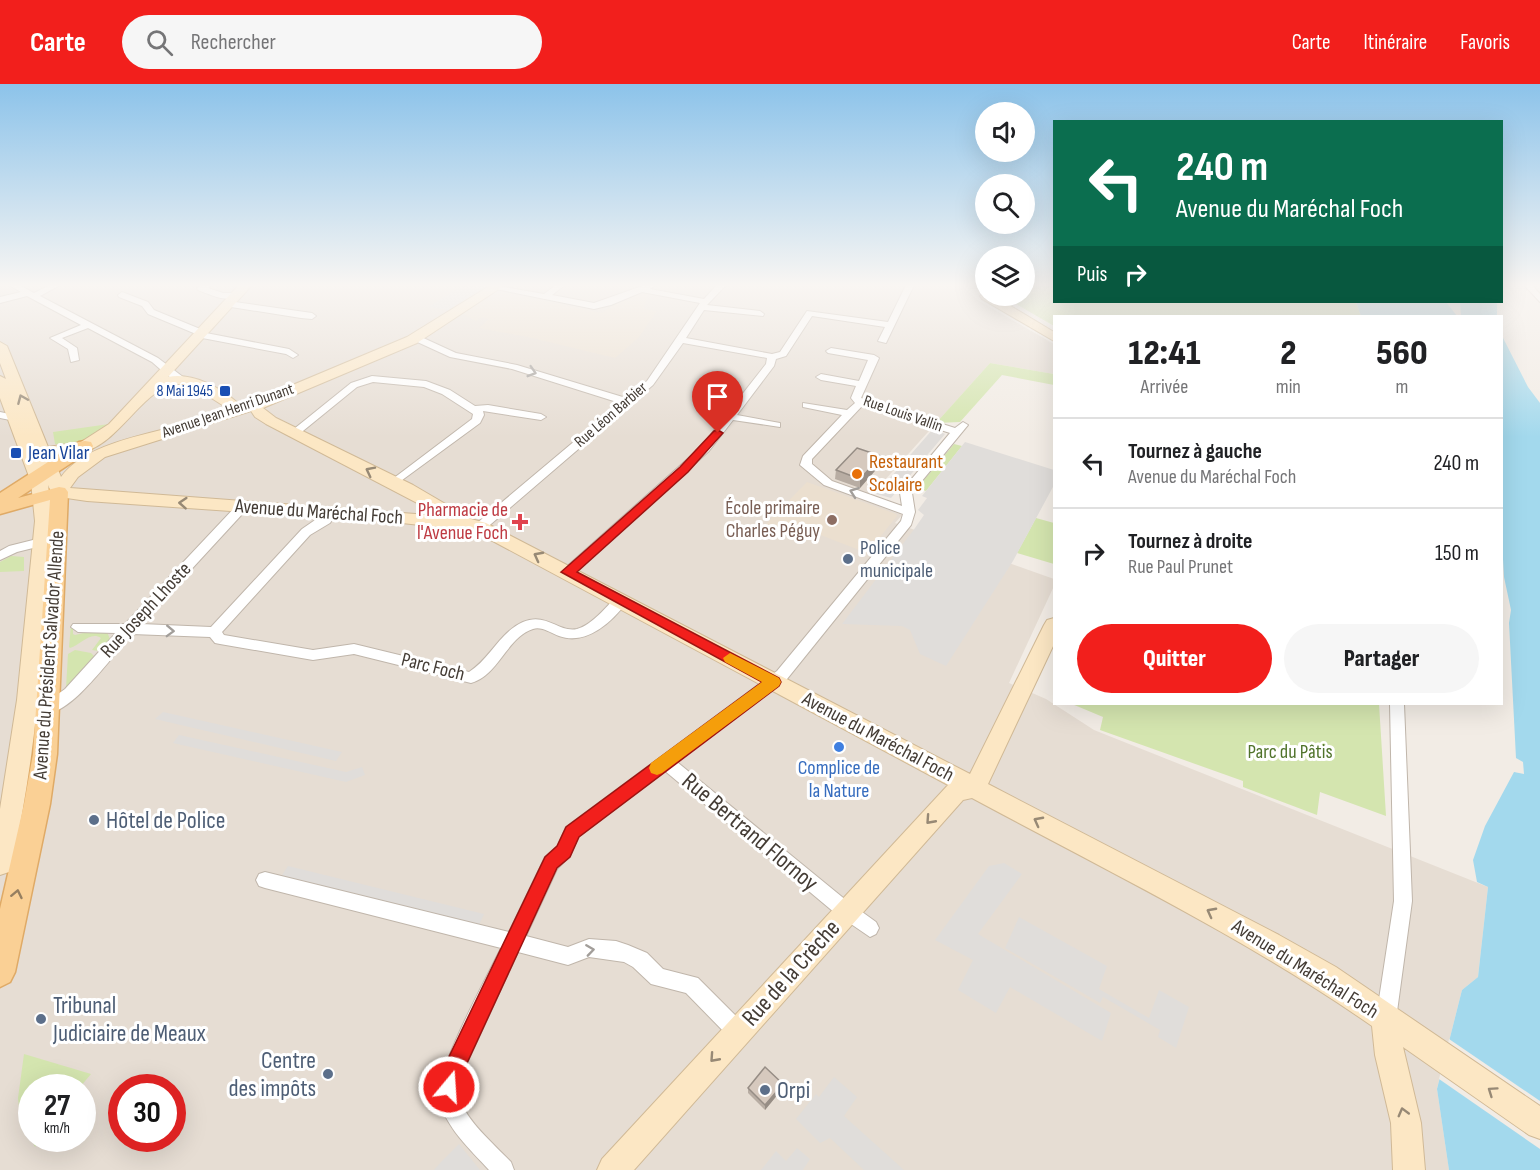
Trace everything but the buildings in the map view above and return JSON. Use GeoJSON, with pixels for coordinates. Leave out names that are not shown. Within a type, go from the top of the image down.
{"type":"FeatureCollection","features":[{"type":"Feature","properties":{"kind":"main road"},"geometry":{"type":"LineString","coordinates":[[0,501],[49,483],[85,446]]}},
{"type":"Feature","properties":{"kind":"main road"},"geometry":{"type":"LineString","coordinates":[[43,696],[41,675],[53,502],[49,483]]}},
{"type":"Feature","properties":{"kind":"main road","name":"Avenue du Maréchal Foch"},"geometry":{"type":"LineString","coordinates":[[0,508],[49,483]]}},
{"type":"Feature","properties":{"kind":"main road","name":"Avenue du Président Salvador Allende"},"geometry":{"type":"LineString","coordinates":[[0,972],[26,804],[37,771],[43,696]]}},
{"type":"Feature","properties":{"kind":"street"},"geometry":{"type":"LineString","coordinates":[[61,336],[55,338],[72,348],[74,360]]}},
{"type":"Feature","properties":{"kind":"street"},"geometry":{"type":"LineString","coordinates":[[111,336],[171,364],[177,373],[196,382],[198,386]]}},
{"type":"Feature","properties":{"kind":"street"},"geometry":{"type":"LineString","coordinates":[[49,483],[112,430],[199,336]]}},
{"type":"Feature","properties":{"kind":"street"},"geometry":{"type":"LineString","coordinates":[[209,336],[288,352],[293,356]]}},
{"type":"Feature","properties":{"kind":"street","name":"Avenue Jean Henri Dunant"},"geometry":{"type":"LineString","coordinates":[[49,483],[72,474],[94,457],[225,415],[236,409],[255,406],[420,336]]}},
{"type":"Feature","properties":{"kind":"street","name":"Rue Léon Barbier"},"geometry":{"type":"LineString","coordinates":[[473,525],[628,402],[659,373],[684,336]]}},
{"type":"Feature","properties":{"kind":"street"},"geometry":{"type":"LineString","coordinates":[[681,340],[772,357],[783,354],[795,336]]}},
{"type":"Feature","properties":{"kind":"street"},"geometry":{"type":"LineString","coordinates":[[883,341],[886,336]]}},
{"type":"Feature","properties":{"kind":"street"},"geometry":{"type":"LineString","coordinates":[[416,338],[453,355],[507,365],[628,402]]}},
{"type":"Feature","properties":{"kind":"street"},"geometry":{"type":"LineString","coordinates":[[0,346],[44,452],[49,483]]}},
{"type":"Feature","properties":{"kind":"street","name":"Rue Louis Vallin"},"geometry":{"type":"LineString","coordinates":[[831,351],[874,358],[856,398],[861,402],[960,428],[906,493],[909,512]]}},
{"type":"Feature","properties":{"kind":"street"},"geometry":{"type":"LineString","coordinates":[[568,572],[705,449],[771,364],[772,357]]}},
{"type":"Feature","properties":{"kind":"street"},"geometry":{"type":"LineString","coordinates":[[171,364],[171,374],[227,400],[236,409]]}},
{"type":"Feature","properties":{"kind":"street"},"geometry":{"type":"LineString","coordinates":[[821,377],[862,384]]}},
{"type":"Feature","properties":{"kind":"street"},"geometry":{"type":"LineString","coordinates":[[294,433],[354,385],[372,379],[426,384],[446,392],[475,409],[479,415],[476,421],[394,483]]}},
{"type":"Feature","properties":{"kind":"street"},"geometry":{"type":"LineString","coordinates":[[0,380],[7,417],[49,483]]}},
{"type":"Feature","properties":{"kind":"street"},"geometry":{"type":"LineString","coordinates":[[147,391],[162,383],[182,380]]}},
{"type":"Feature","properties":{"kind":"street"},"geometry":{"type":"LineString","coordinates":[[503,1170],[454,1112],[449,1099],[449,1087],[452,1072],[551,863],[564,851],[572,832],[782,675],[907,522],[909,512],[828,483],[806,465],[807,458],[861,402]]}},
{"type":"Feature","properties":{"kind":"street"},"geometry":{"type":"LineString","coordinates":[[807,405],[850,414]]}},
{"type":"Feature","properties":{"kind":"street"},"geometry":{"type":"LineString","coordinates":[[255,406],[263,417],[473,525]]}},
{"type":"Feature","properties":{"kind":"street"},"geometry":{"type":"LineString","coordinates":[[475,409],[488,408],[541,417]]}},
{"type":"Feature","properties":{"kind":"street"},"geometry":{"type":"LineString","coordinates":[[731,417],[776,425]]}},
{"type":"Feature","properties":{"kind":"street"},"geometry":{"type":"LineString","coordinates":[[44,452],[85,446],[112,430]]}},
{"type":"Feature","properties":{"kind":"street"},"geometry":{"type":"LineString","coordinates":[[112,430],[115,440],[137,442]]}},
{"type":"Feature","properties":{"kind":"street","name":"Avenue du Maréchal Foch"},"geometry":{"type":"LineString","coordinates":[[49,483],[81,496],[473,525],[568,572],[1270,944],[1326,977],[1540,1124]]}},
{"type":"Feature","properties":{"kind":"street","name":"Rue Joseph Lhoste"},"geometry":{"type":"LineString","coordinates":[[43,696],[63,702],[125,629],[140,618],[242,507]]}},
{"type":"Feature","properties":{"kind":"street"},"geometry":{"type":"LineString","coordinates":[[78,627],[214,632],[306,532],[326,520],[331,513]]}},
{"type":"Feature","properties":{"kind":"street"},"geometry":{"type":"LineString","coordinates":[[0,556],[13,549],[50,540]]}},
{"type":"Feature","properties":{"kind":"street","name":"Parc Foch"},"geometry":{"type":"LineString","coordinates":[[214,632],[220,639],[313,655],[354,650],[400,659],[471,678],[482,673],[510,638],[526,626],[541,623],[570,634],[579,634],[621,600]]}},
{"type":"Feature","properties":{"kind":"street"},"geometry":{"type":"LineString","coordinates":[[975,788],[1053,627]]}},
{"type":"Feature","properties":{"kind":"street","name":"Avenue du Président Salvador Allende"},"geometry":{"type":"LineString","coordinates":[[0,864],[26,804],[43,696]]}},
{"type":"Feature","properties":{"kind":"street"},"geometry":{"type":"LineString","coordinates":[[1397,705],[1403,901],[1386,1019],[1389,1055],[1406,1123],[1409,1170]]}},
{"type":"Feature","properties":{"kind":"street","name":"Rue Bertrand Flornoy"},"geometry":{"type":"LineString","coordinates":[[665,762],[861,921]]}},
{"type":"Feature","properties":{"kind":"street","name":"Rue de la Crèche"},"geometry":{"type":"LineString","coordinates":[[613,1170],[737,1031],[861,921],[956,792],[975,788]]}},
{"type":"Feature","properties":{"kind":"street"},"geometry":{"type":"LineString","coordinates":[[0,834],[26,804]]}},
{"type":"Feature","properties":{"kind":"street"},"geometry":{"type":"LineString","coordinates":[[264,880],[568,956],[588,948],[616,950],[639,960],[657,977],[691,986],[737,1031]]}},
{"type":"Feature","properties":{"kind":"shaded area"},"geometry":{"type":"Polygon","coordinates":[[[0,336],[1039,336],[1053,343],[1053,374],[990,363],[866,501],[902,515],[895,523],[1053,579],[1053,588],[1009,683],[1046,699],[1094,730],[1488,887],[1478,977],[1462,990],[1437,1089],[1449,1170],[0,1170],[0,336]]]}},
{"type":"Feature","properties":{"kind":"shaded area"},"geometry":{"type":"Polygon","coordinates":[[[521,336],[640,336],[615,358],[521,336]]]}},
{"type":"Feature","properties":{"kind":"shaded area"},"geometry":{"type":"Polygon","coordinates":[[[933,429],[945,434],[891,498],[876,494],[933,429]]]}},
{"type":"Feature","properties":{"kind":"shaded area"},"geometry":{"type":"Polygon","coordinates":[[[965,442],[1053,470],[1053,487],[1013,561],[946,666],[920,654],[910,630],[902,626],[842,624],[924,515],[918,510],[927,498],[922,496],[965,442]]]}},
{"type":"Feature","properties":{"kind":"shaded area","name":"École primaire Charles Péguy"},"geometry":{"type":"Polygon","coordinates":[[[807,482],[897,516],[867,553],[792,524],[780,538],[760,530],[807,482]]]}},
{"type":"Feature","properties":{"kind":"shaded area"},"geometry":{"type":"Polygon","coordinates":[[[163,712],[342,752],[336,761],[155,719],[163,712]]]}},
{"type":"Feature","properties":{"kind":"shaded area"},"geometry":{"type":"Polygon","coordinates":[[[179,735],[346,772],[362,767],[365,775],[346,782],[173,743],[179,735]]]}},
{"type":"Feature","properties":{"kind":"shaded area"},"geometry":{"type":"Polygon","coordinates":[[[1004,863],[1022,874],[978,934],[1111,1013],[1102,1041],[1010,987],[996,1013],[958,990],[973,960],[935,940],[989,866],[1004,863]]]}},
{"type":"Feature","properties":{"kind":"shaded area"},"geometry":{"type":"Polygon","coordinates":[[[288,866],[484,914],[478,927],[280,878],[288,866]]]}},
{"type":"Feature","properties":{"kind":"shaded area"},"geometry":{"type":"Polygon","coordinates":[[[1019,917],[1107,966],[1099,989],[1149,1018],[1159,990],[1189,1007],[1176,1048],[1158,1037],[1160,1030],[1103,997],[1100,1003],[1005,948],[1019,917]]]}},
{"type":"Feature","properties":{"kind":"shaded area"},"geometry":{"type":"Polygon","coordinates":[[[834,1077],[857,1097],[844,1116],[904,1170],[864,1170],[830,1138],[820,1143],[796,1119],[816,1094],[819,1097],[834,1077]]]}},
{"type":"Feature","properties":{"kind":"shaded area"},"geometry":{"type":"Polygon","coordinates":[[[459,1144],[480,1170],[434,1170],[441,1162],[459,1144]]]}},
{"type":"Feature","properties":{"kind":"shaded area"},"geometry":{"type":"Polygon","coordinates":[[[797,1148],[810,1159],[803,1170],[761,1170],[776,1151],[786,1161],[797,1148]]]}},
{"type":"Feature","properties":{"kind":"green space"},"geometry":{"type":"Polygon","coordinates":[[[990,363],[1053,374],[1053,385],[1002,375],[960,422],[936,423],[990,363]]]}},
{"type":"Feature","properties":{"kind":"green space"},"geometry":{"type":"Polygon","coordinates":[[[109,424],[77,443],[55,444],[53,432],[109,424]]]}},
{"type":"Feature","properties":{"kind":"green space"},"geometry":{"type":"Polygon","coordinates":[[[954,444],[962,446],[926,491],[917,488],[954,444]]]}},
{"type":"Feature","properties":{"kind":"green space"},"geometry":{"type":"Polygon","coordinates":[[[1036,518],[1053,523],[1053,564],[1017,553],[1036,518]]]}},
{"type":"Feature","properties":{"kind":"green space"},"geometry":{"type":"Polygon","coordinates":[[[11,556],[24,557],[24,571],[0,572],[0,562],[11,556]]]}},
{"type":"Feature","properties":{"kind":"green space"},"geometry":{"type":"Polygon","coordinates":[[[71,625],[73,625],[75,635],[107,632],[110,639],[98,651],[92,650],[101,638],[97,636],[89,637],[70,648],[71,625]]]}},
{"type":"Feature","properties":{"kind":"green space"},"geometry":{"type":"Polygon","coordinates":[[[75,650],[91,653],[94,656],[66,688],[68,654],[75,650]]]}},
{"type":"Feature","properties":{"kind":"green space","name":"Parc du Pâtis"},"geometry":{"type":"Polygon","coordinates":[[[1074,705],[1379,705],[1386,816],[1320,792],[1317,815],[1243,787],[1243,781],[1100,730],[1103,717],[1074,705]]]}},
{"type":"Feature","properties":{"kind":"green space"},"geometry":{"type":"Polygon","coordinates":[[[24,1054],[91,1074],[21,1074],[24,1054]]]}},
{"type":"Feature","properties":{"kind":"water"},"geometry":{"type":"Polygon","coordinates":[[[1503,338],[1528,387],[1540,403],[1540,1170],[1449,1170],[1437,1089],[1462,990],[1478,977],[1488,887],[1477,882],[1473,860],[1485,826],[1514,772],[1524,774],[1523,762],[1516,758],[1509,623],[1511,610],[1504,577],[1503,338]]]}},
{"type":"Feature","properties":{"kind":"pier"},"geometry":{"type":"Polygon","coordinates":[[[1449,1039],[1540,1101],[1540,1149],[1439,1079],[1449,1039]]]}},
{"type":"Feature","properties":{"kind":"slow traffic"},"geometry":{"type":"LineString","coordinates":[[657,768],[774,682],[730,658]]}},
{"type":"Feature","properties":{"kind":"place","name":"8 Mai 1945"},"geometry":{"type":"Point","coordinates":[225,391]}},
{"type":"Feature","properties":{"kind":"place","name":"Jean Vilar"},"geometry":{"type":"Point","coordinates":[16,453]}},
{"type":"Feature","properties":{"kind":"place","name":"Restaurant Scolaire"},"geometry":{"type":"Point","coordinates":[857,474]}},
{"type":"Feature","properties":{"kind":"place","name":"École primaire Charles Péguy"},"geometry":{"type":"Point","coordinates":[832,520]}},
{"type":"Feature","properties":{"kind":"place","name":"Pharmacie de l'Avenue Foch"},"geometry":{"type":"Point","coordinates":[520,522]}},
{"type":"Feature","properties":{"kind":"place","name":"Police municipale"},"geometry":{"type":"Point","coordinates":[848,559]}},
{"type":"Feature","properties":{"kind":"place","name":"Complice de la Nature"},"geometry":{"type":"Point","coordinates":[839,747]}},
{"type":"Feature","properties":{"kind":"place","name":"Hôtel de Police"},"geometry":{"type":"Point","coordinates":[94,820]}},
{"type":"Feature","properties":{"kind":"place","name":"Tribunal Judiciaire de Meaux"},"geometry":{"type":"Point","coordinates":[41,1019]}},
{"type":"Feature","properties":{"kind":"place","name":"Centre des impôts"},"geometry":{"type":"Point","coordinates":[328,1074]}},
{"type":"Feature","properties":{"kind":"place","name":"Orpi"},"geometry":{"type":"Point","coordinates":[765,1090]}},
{"type":"Feature","properties":{"kind":"route"},"geometry":{"type":"LineString","coordinates":[[449,1087],[452,1072],[551,863],[564,851],[572,832],[774,682],[568,572],[684,470],[718,433]]}}]}
